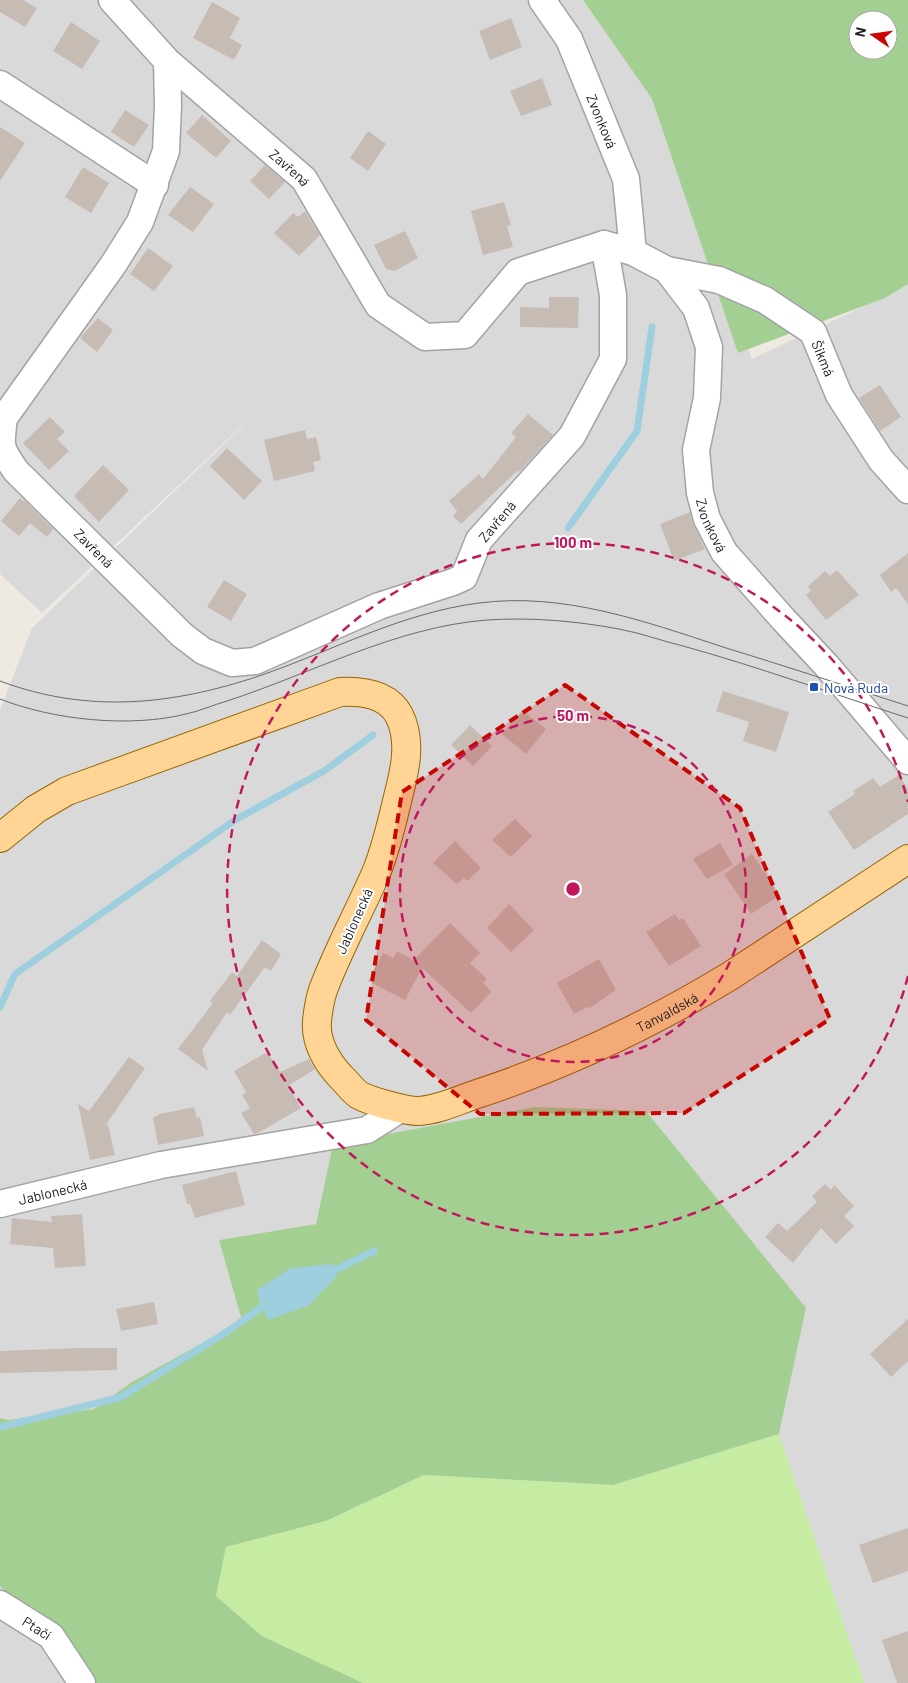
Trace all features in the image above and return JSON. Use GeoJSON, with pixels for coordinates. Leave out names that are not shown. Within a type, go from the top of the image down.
{"type":"FeatureCollection","features":[{"type":"Feature","properties":{"kind":"main road","name":"Jablonecká"},"geometry":{"type":"LineString","coordinates":[[0,838],[36,810],[67,791],[340,692],[364,692],[379,697],[392,706],[398,714],[406,739],[406,759],[402,783],[377,871],[322,992],[316,1023],[321,1048],[340,1077],[358,1094],[400,1109]]}},
{"type":"Feature","properties":{"kind":"main road","name":"Tanvaldská"},"geometry":{"type":"LineString","coordinates":[[400,1109],[415,1111],[429,1109],[485,1092],[550,1066],[638,1026],[730,976],[908,859]]}},
{"type":"Feature","properties":{"kind":"street","name":"Zavřená"},"geometry":{"type":"LineString","coordinates":[[112,0],[167,61],[304,179],[378,305],[425,336],[465,336],[518,272],[604,244],[613,295],[613,359],[572,436],[479,540],[464,576],[453,582],[379,606],[255,660],[232,662],[203,651],[182,635],[16,471],[2,454],[0,443],[4,418],[114,265],[140,222],[166,152],[167,61]]}},
{"type":"Feature","properties":{"kind":"street","name":"Zvonková"},"geometry":{"type":"LineString","coordinates":[[542,0],[568,39],[626,180],[633,252]]}},
{"type":"Feature","properties":{"kind":"street"},"geometry":{"type":"LineString","coordinates":[[0,84],[154,185]]}},
{"type":"Feature","properties":{"kind":"street","name":"Zvonková"},"geometry":{"type":"LineString","coordinates":[[604,244],[633,252],[667,270],[696,308],[710,348],[707,398],[696,450],[700,493],[707,519],[724,552],[826,664],[908,761]]}},
{"type":"Feature","properties":{"kind":"street","name":"Šikmá"},"geometry":{"type":"LineString","coordinates":[[667,270],[719,280],[766,300],[813,332],[839,395],[881,460],[908,490]]}},
{"type":"Feature","properties":{"kind":"street","name":"Jablonecká"},"geometry":{"type":"LineString","coordinates":[[0,1204],[162,1165],[367,1130],[400,1109]]}},
{"type":"Feature","properties":{"kind":"street","name":"Ptačí"},"geometry":{"type":"LineString","coordinates":[[0,1604],[51,1636],[82,1683]]}},
{"type":"Feature","properties":{"kind":"highlighted area"},"geometry":{"type":"Polygon","coordinates":[[[565,685],[740,808],[830,1019],[684,1113],[480,1114],[366,1020],[402,792],[565,685]]]}},
{"type":"Feature","properties":{"kind":"shaded area"},"geometry":{"type":"Polygon","coordinates":[[[0,0],[583,0],[652,99],[697,231],[752,359],[873,302],[908,282],[908,1683],[864,1683],[779,1434],[806,1308],[333,1144],[316,1224],[219,1240],[242,1321],[94,1409],[8,1420],[0,1418],[0,710],[32,628],[274,396],[42,613],[0,574],[0,0]]]}},
{"type":"Feature","properties":{"kind":"shaded area"},"geometry":{"type":"Polygon","coordinates":[[[0,1586],[84,1683],[0,1683],[0,1586]]]}},
{"type":"Feature","properties":{"kind":"green space"},"geometry":{"type":"Polygon","coordinates":[[[583,0],[908,0],[908,284],[885,298],[738,353],[652,99],[583,0]]]}},
{"type":"Feature","properties":{"kind":"green space"},"geometry":{"type":"Polygon","coordinates":[[[535,1107],[646,1111],[806,1308],[779,1434],[613,1485],[424,1475],[326,1521],[226,1547],[216,1596],[262,1636],[363,1683],[84,1683],[0,1586],[0,1418],[8,1420],[94,1409],[132,1382],[242,1321],[219,1240],[316,1224],[333,1144],[535,1107]]]}},
{"type":"Feature","properties":{"kind":"green space"},"geometry":{"type":"Polygon","coordinates":[[[779,1434],[864,1683],[363,1683],[262,1636],[216,1596],[226,1547],[326,1521],[424,1475],[613,1485],[779,1434]]]}},
{"type":"Feature","properties":{"kind":"water"},"geometry":{"type":"Polygon","coordinates":[[[333,1264],[337,1276],[309,1305],[269,1320],[261,1307],[257,1290],[291,1268],[333,1264]]]}},
{"type":"Feature","properties":{"kind":"building"},"geometry":{"type":"Polygon","coordinates":[[[0,0],[23,0],[37,8],[25,27],[0,12],[0,0]]]}},
{"type":"Feature","properties":{"kind":"building"},"geometry":{"type":"Polygon","coordinates":[[[212,2],[240,18],[230,38],[242,45],[234,60],[193,38],[212,2]]]}},
{"type":"Feature","properties":{"kind":"building"},"geometry":{"type":"Polygon","coordinates":[[[511,18],[522,47],[490,60],[479,31],[511,18]]]}},
{"type":"Feature","properties":{"kind":"building"},"geometry":{"type":"Polygon","coordinates":[[[71,22],[100,41],[82,69],[53,51],[71,22]]]}},
{"type":"Feature","properties":{"kind":"building"},"geometry":{"type":"Polygon","coordinates":[[[542,78],[552,105],[521,116],[510,91],[542,78]]]}},
{"type":"Feature","properties":{"kind":"building"},"geometry":{"type":"Polygon","coordinates":[[[125,110],[149,125],[134,147],[111,132],[125,110]]]}},
{"type":"Feature","properties":{"kind":"building"},"geometry":{"type":"Polygon","coordinates":[[[202,115],[231,141],[216,158],[186,133],[202,115]]]}},
{"type":"Feature","properties":{"kind":"building"},"geometry":{"type":"Polygon","coordinates":[[[0,127],[25,143],[0,181],[0,127]]]}},
{"type":"Feature","properties":{"kind":"building"},"geometry":{"type":"Polygon","coordinates":[[[368,131],[386,144],[368,171],[350,158],[368,131]]]}},
{"type":"Feature","properties":{"kind":"building"},"geometry":{"type":"Polygon","coordinates":[[[265,165],[285,182],[269,199],[250,181],[265,165]]]}},
{"type":"Feature","properties":{"kind":"building"},"geometry":{"type":"Polygon","coordinates":[[[83,167],[109,183],[91,213],[65,197],[83,167]]]}},
{"type":"Feature","properties":{"kind":"building"},"geometry":{"type":"Polygon","coordinates":[[[190,187],[214,204],[193,232],[168,215],[190,187]]]}},
{"type":"Feature","properties":{"kind":"building"},"geometry":{"type":"Polygon","coordinates":[[[504,202],[511,225],[507,226],[513,247],[483,255],[471,211],[504,202]]]}},
{"type":"Feature","properties":{"kind":"building"},"geometry":{"type":"Polygon","coordinates":[[[305,211],[320,235],[299,256],[274,233],[293,213],[298,217],[305,211]]]}},
{"type":"Feature","properties":{"kind":"building"},"geometry":{"type":"Polygon","coordinates":[[[405,231],[418,258],[395,271],[386,269],[374,245],[405,231]]]}},
{"type":"Feature","properties":{"kind":"building"},"geometry":{"type":"Polygon","coordinates":[[[148,248],[173,266],[154,291],[130,274],[148,248]]]}},
{"type":"Feature","properties":{"kind":"building"},"geometry":{"type":"Polygon","coordinates":[[[549,297],[579,297],[578,328],[520,327],[520,307],[549,308],[549,297]]]}},
{"type":"Feature","properties":{"kind":"building"},"geometry":{"type":"Polygon","coordinates":[[[98,318],[113,330],[97,352],[80,338],[98,318]]]}},
{"type":"Feature","properties":{"kind":"building"},"geometry":{"type":"Polygon","coordinates":[[[880,385],[901,417],[880,431],[859,398],[880,385]]]}},
{"type":"Feature","properties":{"kind":"building"},"geometry":{"type":"Polygon","coordinates":[[[528,414],[553,435],[519,472],[517,471],[461,524],[453,516],[457,511],[449,501],[479,474],[483,479],[516,437],[511,433],[528,414]]]}},
{"type":"Feature","properties":{"kind":"building"},"geometry":{"type":"Polygon","coordinates":[[[50,417],[65,432],[57,439],[69,451],[49,470],[23,443],[50,417]]]}},
{"type":"Feature","properties":{"kind":"building"},"geometry":{"type":"Polygon","coordinates":[[[305,430],[307,439],[316,437],[321,460],[313,462],[315,471],[274,481],[264,440],[305,430]]]}},
{"type":"Feature","properties":{"kind":"building"},"geometry":{"type":"Polygon","coordinates":[[[227,448],[262,481],[244,500],[210,466],[227,448]]]}},
{"type":"Feature","properties":{"kind":"building"},"geometry":{"type":"Polygon","coordinates":[[[103,465],[129,490],[99,522],[74,496],[103,465]]]}},
{"type":"Feature","properties":{"kind":"building"},"geometry":{"type":"Polygon","coordinates":[[[20,498],[53,529],[47,537],[30,523],[19,536],[1,521],[20,498]]]}},
{"type":"Feature","properties":{"kind":"building"},"geometry":{"type":"Polygon","coordinates":[[[690,512],[694,526],[705,549],[674,561],[660,524],[690,512]]]}},
{"type":"Feature","properties":{"kind":"building"},"geometry":{"type":"Polygon","coordinates":[[[908,553],[908,604],[896,588],[891,592],[880,575],[908,553]]]}},
{"type":"Feature","properties":{"kind":"building"},"geometry":{"type":"Polygon","coordinates":[[[837,570],[859,595],[826,620],[806,595],[811,591],[808,586],[825,571],[830,576],[837,570]]]}},
{"type":"Feature","properties":{"kind":"building"},"geometry":{"type":"Polygon","coordinates":[[[224,580],[247,594],[231,621],[207,607],[224,580]]]}},
{"type":"Feature","properties":{"kind":"building"},"geometry":{"type":"Polygon","coordinates":[[[723,691],[789,712],[776,752],[743,741],[749,722],[716,711],[723,691]]]}},
{"type":"Feature","properties":{"kind":"building"},"geometry":{"type":"Polygon","coordinates":[[[522,710],[546,729],[526,754],[502,734],[522,710]]]}},
{"type":"Feature","properties":{"kind":"building"},"geometry":{"type":"Polygon","coordinates":[[[470,725],[492,746],[473,766],[451,745],[470,725]]]}},
{"type":"Feature","properties":{"kind":"building"},"geometry":{"type":"Polygon","coordinates":[[[899,775],[908,789],[908,814],[854,850],[828,812],[855,794],[853,791],[873,778],[880,787],[899,775]]]}},
{"type":"Feature","properties":{"kind":"building"},"geometry":{"type":"Polygon","coordinates":[[[515,819],[532,836],[511,857],[492,840],[515,819]]]}},
{"type":"Feature","properties":{"kind":"building"},"geometry":{"type":"Polygon","coordinates":[[[455,841],[481,868],[467,881],[464,878],[457,884],[433,863],[455,841]]]}},
{"type":"Feature","properties":{"kind":"building"},"geometry":{"type":"Polygon","coordinates":[[[720,843],[733,865],[707,879],[693,859],[720,843]]]}},
{"type":"Feature","properties":{"kind":"building"},"geometry":{"type":"Polygon","coordinates":[[[752,854],[780,895],[751,914],[724,874],[752,854]]]}},
{"type":"Feature","properties":{"kind":"building"},"geometry":{"type":"Polygon","coordinates":[[[509,904],[534,930],[511,952],[487,928],[509,904]]]}},
{"type":"Feature","properties":{"kind":"building"},"geometry":{"type":"Polygon","coordinates":[[[675,914],[679,920],[683,918],[701,946],[669,966],[646,932],[675,914]]]}},
{"type":"Feature","properties":{"kind":"building"},"geometry":{"type":"Polygon","coordinates":[[[450,923],[480,953],[470,963],[487,979],[483,983],[491,992],[471,1013],[422,968],[405,1000],[368,981],[383,953],[393,958],[397,951],[415,961],[450,923]]]}},
{"type":"Feature","properties":{"kind":"building"},"geometry":{"type":"Polygon","coordinates":[[[262,940],[281,954],[271,971],[265,967],[230,1015],[227,1012],[202,1050],[208,1071],[178,1049],[213,1003],[210,1001],[232,972],[237,976],[262,940]]]}},
{"type":"Feature","properties":{"kind":"building"},"geometry":{"type":"Polygon","coordinates":[[[599,959],[616,990],[588,1009],[587,1007],[574,1014],[557,983],[599,959]]]}},
{"type":"Feature","properties":{"kind":"building"},"geometry":{"type":"Polygon","coordinates":[[[267,1052],[280,1072],[309,1059],[315,1069],[288,1086],[301,1108],[254,1134],[241,1113],[250,1108],[242,1095],[246,1092],[234,1071],[267,1052]]]}},
{"type":"Feature","properties":{"kind":"building"},"geometry":{"type":"Polygon","coordinates":[[[129,1057],[145,1068],[105,1126],[108,1125],[115,1155],[90,1160],[78,1104],[89,1111],[129,1057]]]}},
{"type":"Feature","properties":{"kind":"building"},"geometry":{"type":"Polygon","coordinates":[[[194,1107],[197,1118],[200,1117],[204,1136],[158,1145],[153,1118],[160,1114],[194,1107]]]}},
{"type":"Feature","properties":{"kind":"building"},"geometry":{"type":"Polygon","coordinates":[[[236,1171],[245,1205],[195,1218],[190,1204],[187,1204],[182,1185],[236,1171]]]}},
{"type":"Feature","properties":{"kind":"building"},"geometry":{"type":"Polygon","coordinates":[[[825,1184],[831,1190],[834,1185],[854,1206],[844,1216],[854,1226],[836,1244],[821,1228],[793,1263],[765,1237],[778,1223],[787,1231],[817,1202],[812,1196],[825,1184]]]}},
{"type":"Feature","properties":{"kind":"building"},"geometry":{"type":"Polygon","coordinates":[[[82,1214],[86,1266],[55,1268],[53,1248],[10,1244],[12,1218],[52,1222],[51,1216],[82,1214]]]}},
{"type":"Feature","properties":{"kind":"building"},"geometry":{"type":"Polygon","coordinates":[[[154,1302],[158,1324],[121,1331],[116,1309],[154,1302]]]}},
{"type":"Feature","properties":{"kind":"building"},"geometry":{"type":"Polygon","coordinates":[[[908,1319],[908,1361],[891,1377],[870,1354],[908,1319]]]}},
{"type":"Feature","properties":{"kind":"building"},"geometry":{"type":"Polygon","coordinates":[[[117,1348],[117,1370],[0,1373],[0,1351],[117,1348]]]}},
{"type":"Feature","properties":{"kind":"building"},"geometry":{"type":"Polygon","coordinates":[[[908,1528],[908,1571],[873,1583],[859,1545],[908,1528]]]}},
{"type":"Feature","properties":{"kind":"building"},"geometry":{"type":"Polygon","coordinates":[[[908,1631],[908,1683],[897,1683],[882,1640],[908,1631]]]}},
{"type":"Feature","properties":{"kind":"waterway"},"geometry":{"type":"LineString","coordinates":[[568,528],[637,431],[652,327]]}},
{"type":"Feature","properties":{"kind":"waterway"},"geometry":{"type":"LineString","coordinates":[[0,1007],[15,974],[235,820],[324,771],[373,735]]}},
{"type":"Feature","properties":{"kind":"waterway"},"geometry":{"type":"LineString","coordinates":[[327,1274],[374,1251]]}},
{"type":"Feature","properties":{"kind":"waterway"},"geometry":{"type":"LineString","coordinates":[[0,1427],[121,1397],[225,1333],[268,1303]]}},
{"type":"Feature","properties":{"kind":"tram line"},"geometry":{"type":"LineString","coordinates":[[0,681],[65,698],[98,702],[130,702],[194,694],[259,676],[422,615],[479,603],[510,601],[572,605],[603,611],[663,628],[908,706]]}},
{"type":"Feature","properties":{"kind":"tram line"},"geometry":{"type":"LineString","coordinates":[[0,699],[44,712],[92,720],[141,721],[164,718],[191,713],[227,701],[387,641],[420,632],[453,624],[487,620],[537,619],[603,626],[635,633],[740,663],[908,718]]}},
{"type":"Feature","properties":{"kind":"place","name":"Nová Ruda"},"geometry":{"type":"Point","coordinates":[814,687]}}]}
